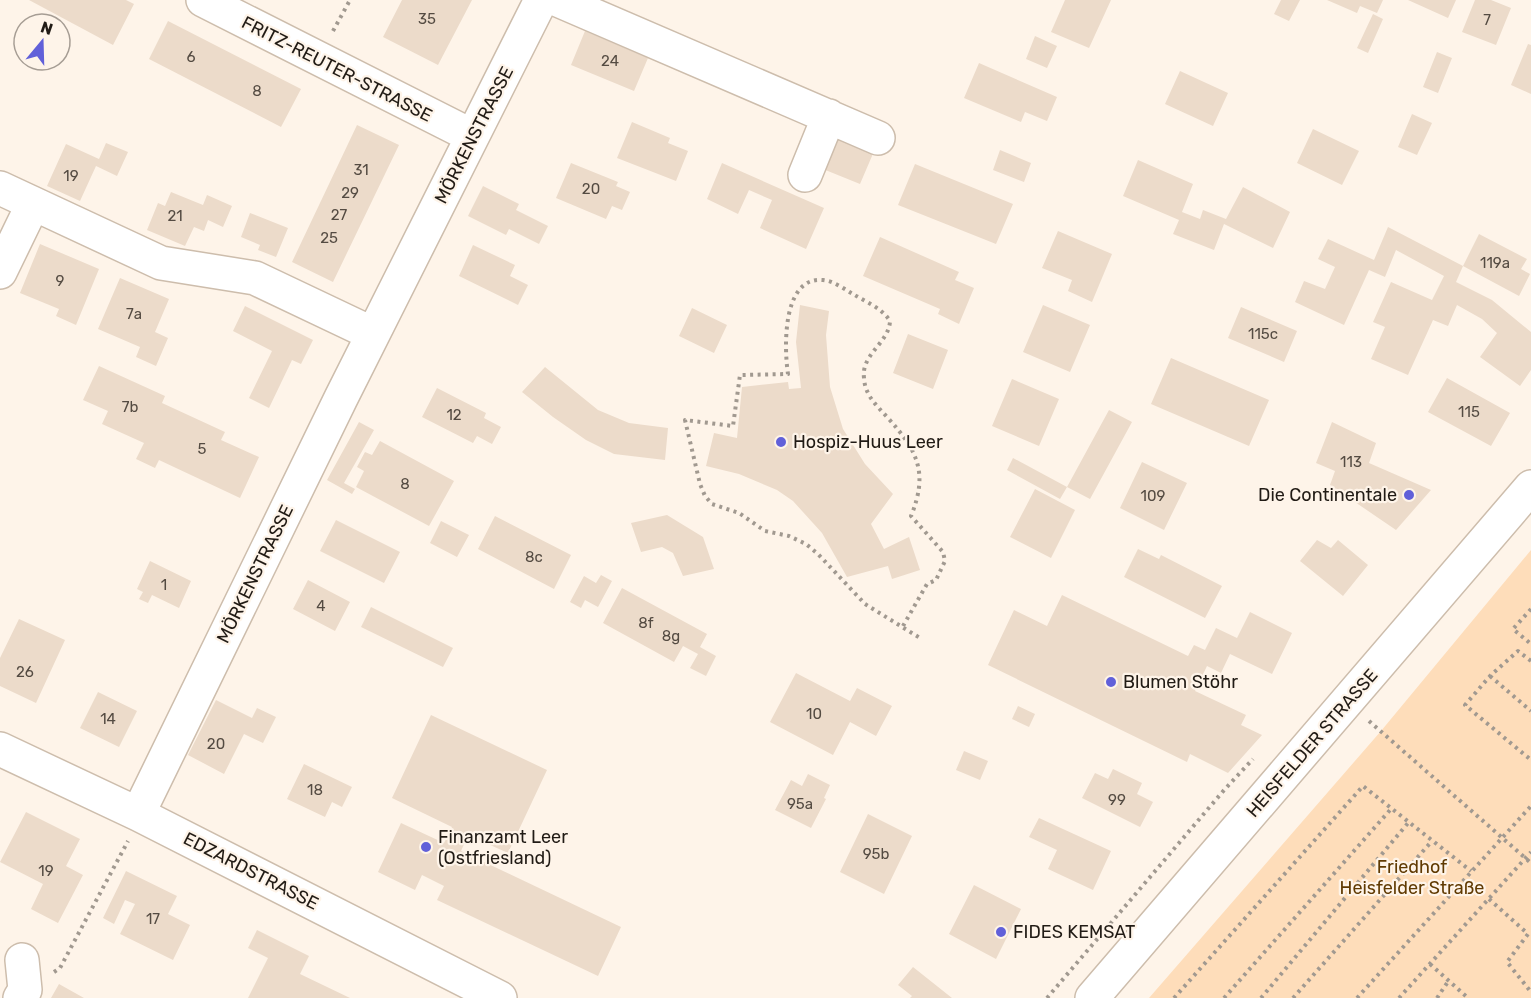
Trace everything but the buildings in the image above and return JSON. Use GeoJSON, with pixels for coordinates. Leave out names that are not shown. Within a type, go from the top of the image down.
{"type":"FeatureCollection","features":[{"type":"Feature","properties":{"kind":"street","name":"FRITZ-REUTER-STRASSE"},"geometry":{"type":"LineString","coordinates":[[202,0],[472,136]]}},
{"type":"Feature","properties":{"kind":"street","name":"MÖRKENSTRASSE"},"geometry":{"type":"LineString","coordinates":[[138,814],[373,334],[541,0]]}},
{"type":"Feature","properties":{"kind":"street"},"geometry":{"type":"LineString","coordinates":[[558,0],[878,138]]}},
{"type":"Feature","properties":{"kind":"street"},"geometry":{"type":"LineString","coordinates":[[805,175],[829,116]]}},
{"type":"Feature","properties":{"kind":"street"},"geometry":{"type":"LineString","coordinates":[[0,188],[161,263],[255,278],[373,334]]}},
{"type":"Feature","properties":{"kind":"street"},"geometry":{"type":"LineString","coordinates":[[0,272],[33,204]]}},
{"type":"Feature","properties":{"kind":"street","name":"HEISFELDER STRASSE"},"geometry":{"type":"LineString","coordinates":[[1092,998],[1531,487]]}},
{"type":"Feature","properties":{"kind":"street","name":"EDZARDSTRASSE"},"geometry":{"type":"LineString","coordinates":[[0,749],[138,814],[500,998]]}},
{"type":"Feature","properties":{"kind":"path"},"geometry":{"type":"LineString","coordinates":[[903,626],[927,584],[936,580],[945,561],[943,552],[911,516],[920,494],[921,471],[904,438],[874,403],[864,378],[864,366],[890,330],[890,321],[878,309],[834,283],[816,280],[808,283],[799,292],[788,312],[788,374],[740,375],[733,426],[686,420],[695,463],[705,496],[712,504],[739,513],[765,531],[789,536],[806,544],[865,604],[920,638]]}},
{"type":"Feature","properties":{"kind":"path"},"geometry":{"type":"LineString","coordinates":[[1531,609],[1513,629],[1531,644]]}},
{"type":"Feature","properties":{"kind":"path"},"geometry":{"type":"LineString","coordinates":[[1531,661],[1518,651],[1490,676],[1465,705],[1531,760]]}},
{"type":"Feature","properties":{"kind":"path"},"geometry":{"type":"LineString","coordinates":[[1490,676],[1531,711]]}},
{"type":"Feature","properties":{"kind":"path"},"geometry":{"type":"LineString","coordinates":[[1368,720],[1531,863]]}},
{"type":"Feature","properties":{"kind":"path"},"geometry":{"type":"LineString","coordinates":[[1174,998],[1363,786],[1471,871]]}},
{"type":"Feature","properties":{"kind":"path"},"geometry":{"type":"LineString","coordinates":[[1357,998],[1531,806]]}},
{"type":"Feature","properties":{"kind":"path"},"geometry":{"type":"LineString","coordinates":[[1224,998],[1391,809]]}},
{"type":"Feature","properties":{"kind":"path"},"geometry":{"type":"LineString","coordinates":[[22,983],[60,968],[127,843],[138,814]]}},
{"type":"Feature","properties":{"kind":"path"},"geometry":{"type":"LineString","coordinates":[[1261,998],[1408,823]]}},
{"type":"Feature","properties":{"kind":"path"},"geometry":{"type":"LineString","coordinates":[[1293,998],[1432,841]]}},
{"type":"Feature","properties":{"kind":"path"},"geometry":{"type":"LineString","coordinates":[[1399,998],[1531,852]]}},
{"type":"Feature","properties":{"kind":"path"},"geometry":{"type":"LineString","coordinates":[[1490,899],[1528,934],[1507,962],[1531,992]]}},
{"type":"Feature","properties":{"kind":"path"},"geometry":{"type":"LineString","coordinates":[[1430,964],[1468,998]]}},
{"type":"Feature","properties":{"kind":"path"},"geometry":{"type":"LineString","coordinates":[[1437,998],[1449,980]]}},
{"type":"Feature","properties":{"kind":"green space","name":"Friedhof Heisfelder Straße"},"geometry":{"type":"Polygon","coordinates":[[[1531,550],[1531,998],[1149,998],[1381,731],[1531,550]]]}},
{"type":"Feature","properties":{"kind":"place","name":"Hospiz-Huus Leer"},"geometry":{"type":"Point","coordinates":[781,442]}},
{"type":"Feature","properties":{"kind":"place","name":"Die Continentale"},"geometry":{"type":"Point","coordinates":[1409,495]}},
{"type":"Feature","properties":{"kind":"place","name":"Blumen Stöhr"},"geometry":{"type":"Point","coordinates":[1111,682]}},
{"type":"Feature","properties":{"kind":"place","name":"Finanzamt Leer (Ostfriesland)"},"geometry":{"type":"Point","coordinates":[426,847]}},
{"type":"Feature","properties":{"kind":"place","name":"FIDES KEMSAT"},"geometry":{"type":"Point","coordinates":[1001,932]}}]}
